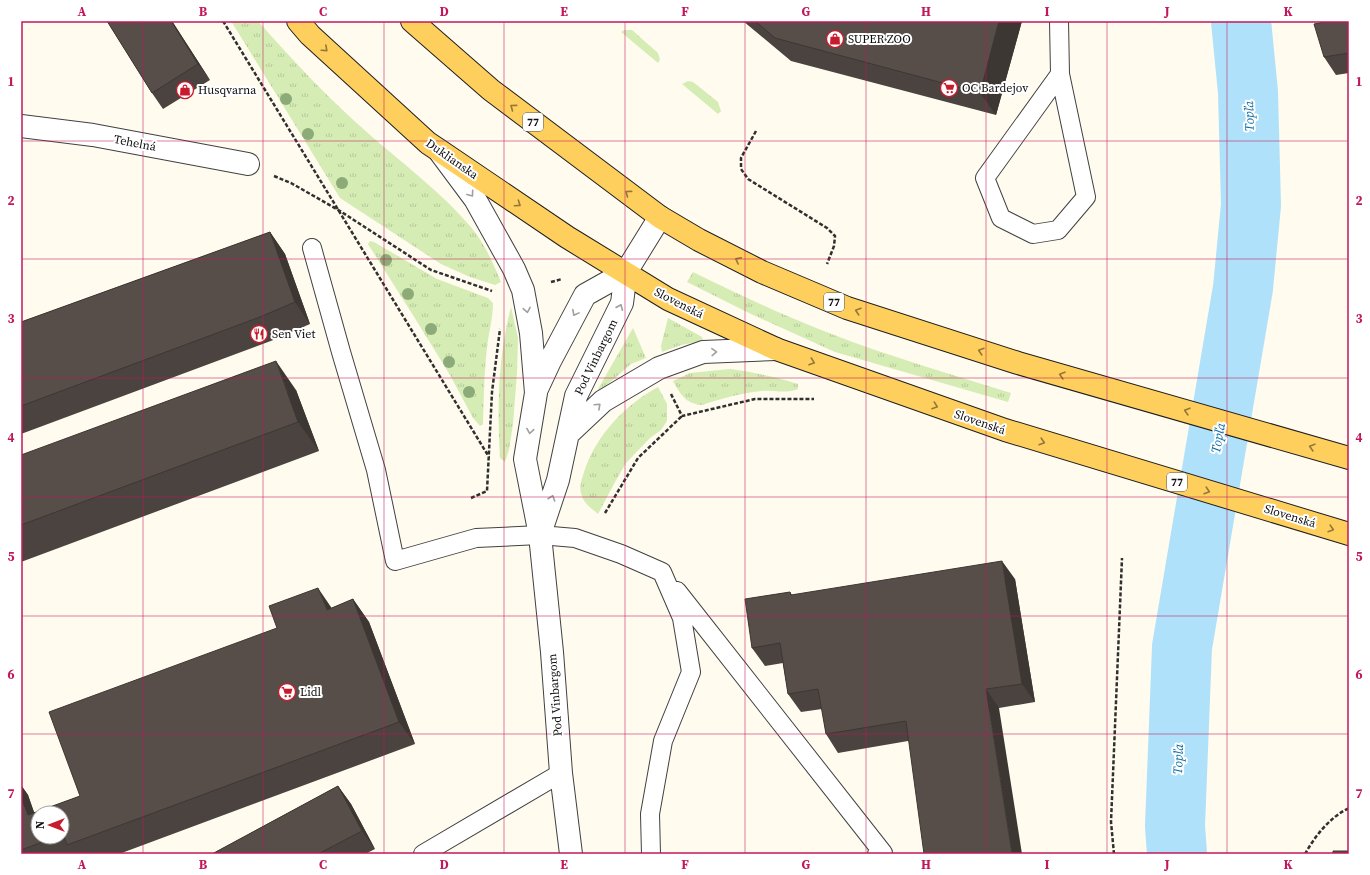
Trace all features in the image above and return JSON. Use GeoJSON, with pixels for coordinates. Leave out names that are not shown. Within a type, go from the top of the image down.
{"type":"FeatureCollection","features":[{"type":"Feature","properties":{"kind":"main road","name":"Duklianska"},"geometry":{"type":"LineString","coordinates":[[298,21],[310,35],[428,143],[567,237],[626,272]]}},
{"type":"Feature","properties":{"kind":"main road","name":"77"},"geometry":{"type":"LineString","coordinates":[[412,21],[491,90],[660,217],[699,240],[762,272],[847,308],[1018,363],[1349,458]]}},
{"type":"Feature","properties":{"kind":"main road","name":"Slovenská"},"geometry":{"type":"LineString","coordinates":[[626,272],[668,299],[776,350],[1005,430],[1349,534]]}},
{"type":"Feature","properties":{"kind":"street","name":"Tehelná"},"geometry":{"type":"LineString","coordinates":[[21,126],[93,135],[248,164]]}},
{"type":"Feature","properties":{"kind":"street","name":"Pod Vinbargom"},"geometry":{"type":"LineString","coordinates":[[440,151],[475,199],[524,290],[531,333],[536,393]]}},
{"type":"Feature","properties":{"kind":"street","name":"Pod Vinbargom"},"geometry":{"type":"LineString","coordinates":[[540,535],[558,480],[576,396],[622,303],[626,272],[660,217]]}},
{"type":"Feature","properties":{"kind":"street","name":"Pod Vinbargom"},"geometry":{"type":"LineString","coordinates":[[571,854],[561,773],[552,652],[540,535],[525,459],[536,393],[550,361],[585,295],[626,272]]}},
{"type":"Feature","properties":{"kind":"street"},"geometry":{"type":"LineString","coordinates":[[569,433],[603,401],[659,368],[704,352],[776,350]]}},
{"type":"Feature","properties":{"kind":"lane"},"geometry":{"type":"LineString","coordinates":[[1059,21],[1060,74],[1086,197],[1058,230],[1034,234],[1001,218],[985,178],[1060,74]]}},
{"type":"Feature","properties":{"kind":"lane"},"geometry":{"type":"LineString","coordinates":[[312,248],[376,470],[395,561],[476,538],[540,535],[575,538],[621,554],[662,572],[884,853],[877,854]]}},
{"type":"Feature","properties":{"kind":"lane"},"geometry":{"type":"LineString","coordinates":[[651,854],[650,814],[663,742],[691,672],[682,618],[662,572]]}},
{"type":"Feature","properties":{"kind":"lane"},"geometry":{"type":"LineString","coordinates":[[423,854],[561,773]]}},
{"type":"Feature","properties":{"kind":"path"},"geometry":{"type":"LineString","coordinates":[[223,21],[489,457]]}},
{"type":"Feature","properties":{"kind":"path"},"geometry":{"type":"LineString","coordinates":[[756,131],[741,158],[741,168],[748,179],[827,228],[835,236],[834,246],[827,264]]}},
{"type":"Feature","properties":{"kind":"path"},"geometry":{"type":"LineString","coordinates":[[248,164],[291,183],[340,211],[431,270],[496,292]]}},
{"type":"Feature","properties":{"kind":"path"},"geometry":{"type":"LineString","coordinates":[[546,284],[566,277]]}},
{"type":"Feature","properties":{"kind":"path"},"geometry":{"type":"LineString","coordinates":[[471,498],[487,491],[492,392],[500,325]]}},
{"type":"Feature","properties":{"kind":"path"},"geometry":{"type":"LineString","coordinates":[[670,391],[682,416]]}},
{"type":"Feature","properties":{"kind":"path"},"geometry":{"type":"LineString","coordinates":[[605,513],[638,458],[682,416],[755,399],[814,399]]}},
{"type":"Feature","properties":{"kind":"path"},"geometry":{"type":"LineString","coordinates":[[1114,854],[1111,822],[1122,558]]}},
{"type":"Feature","properties":{"kind":"path"},"geometry":{"type":"LineString","coordinates":[[1305,854],[1313,839],[1341,812],[1349,808]]}},
{"type":"Feature","properties":{"kind":"green space"},"geometry":{"type":"Polygon","coordinates":[[[231,21],[258,21],[298,65],[340,107],[446,201],[470,226],[480,239],[501,282],[495,285],[470,277],[441,264],[340,198],[231,21]]]}},
{"type":"Feature","properties":{"kind":"green space"},"geometry":{"type":"Polygon","coordinates":[[[624,30],[632,30],[658,53],[660,60],[658,63],[621,32],[624,30]]]}},
{"type":"Feature","properties":{"kind":"green space"},"geometry":{"type":"Polygon","coordinates":[[[688,81],[693,82],[718,102],[721,111],[718,114],[682,84],[688,81]]]}},
{"type":"Feature","properties":{"kind":"green space"},"geometry":{"type":"Polygon","coordinates":[[[370,241],[437,279],[488,298],[493,303],[484,382],[483,424],[480,426],[473,418],[450,375],[368,244],[370,241]]]}},
{"type":"Feature","properties":{"kind":"green space"},"geometry":{"type":"Polygon","coordinates":[[[693,272],[760,304],[829,333],[896,357],[1011,393],[1008,402],[835,352],[751,314],[687,282],[693,272]]]}},
{"type":"Feature","properties":{"kind":"green space"},"geometry":{"type":"Polygon","coordinates":[[[511,307],[518,338],[517,373],[513,424],[509,450],[505,462],[500,458],[499,401],[503,344],[511,307]]]}},
{"type":"Feature","properties":{"kind":"green space"},"geometry":{"type":"Polygon","coordinates":[[[668,318],[702,337],[703,341],[681,345],[662,352],[661,346],[668,318]]]}},
{"type":"Feature","properties":{"kind":"green space"},"geometry":{"type":"Polygon","coordinates":[[[633,328],[646,358],[631,364],[600,391],[598,389],[633,328]]]}},
{"type":"Feature","properties":{"kind":"green space"},"geometry":{"type":"Polygon","coordinates":[[[730,369],[790,381],[798,384],[798,389],[785,392],[761,391],[746,393],[723,398],[702,405],[692,403],[684,398],[673,381],[690,373],[730,369]]]}},
{"type":"Feature","properties":{"kind":"green space"},"geometry":{"type":"Polygon","coordinates":[[[658,387],[667,404],[667,421],[661,430],[650,438],[626,463],[598,514],[585,502],[580,490],[589,458],[613,422],[634,403],[658,387]]]}},
{"type":"Feature","properties":{"kind":"building"},"geometry":{"type":"Polygon","coordinates":[[[107,21],[171,21],[198,64],[152,93],[107,21]]]}},
{"type":"Feature","properties":{"kind":"building","name":"OC Bardejov"},"geometry":{"type":"Polygon","coordinates":[[[755,21],[999,21],[980,93],[775,38],[755,21]]]}},
{"type":"Feature","properties":{"kind":"building"},"geometry":{"type":"Polygon","coordinates":[[[1330,21],[1349,21],[1349,53],[1324,57],[1314,24],[1330,21]]]}},
{"type":"Feature","properties":{"kind":"building"},"geometry":{"type":"Polygon","coordinates":[[[270,232],[295,302],[260,317],[21,406],[21,322],[270,232]]]}},
{"type":"Feature","properties":{"kind":"building"},"geometry":{"type":"Polygon","coordinates":[[[276,361],[298,422],[21,525],[21,455],[276,361]]]}},
{"type":"Feature","properties":{"kind":"building"},"geometry":{"type":"Polygon","coordinates":[[[1002,561],[1022,684],[986,689],[1012,854],[924,854],[906,721],[826,734],[818,689],[788,694],[780,643],[752,648],[745,599],[790,592],[791,595],[1002,561]]]}},
{"type":"Feature","properties":{"kind":"building","name":"Lidl"},"geometry":{"type":"Polygon","coordinates":[[[318,588],[327,610],[353,599],[399,722],[70,844],[70,805],[55,805],[80,796],[49,712],[277,628],[269,606],[318,588]]]}},
{"type":"Feature","properties":{"kind":"building"},"geometry":{"type":"Polygon","coordinates":[[[338,786],[362,831],[318,854],[212,854],[338,786]]]}},
{"type":"Feature","properties":{"kind":"building","name":"Lidl"},"geometry":{"type":"Polygon","coordinates":[[[21,797],[28,815],[30,814],[30,845],[34,845],[21,850],[21,797]]]}},
{"type":"Feature","properties":{"kind":"building"},"geometry":{"type":"Polygon","coordinates":[[[1333,851],[1349,851],[1349,854],[1333,854],[1333,851]]]}},
{"type":"Feature","properties":{"kind":"waterway","name":"Topľa"},"geometry":{"type":"LineString","coordinates":[[1177,854],[1175,826],[1182,647],[1243,288],[1251,205],[1248,92],[1241,21]]}},
{"type":"Feature","properties":{"kind":"place","name":"SUPER ZOO"},"geometry":{"type":"Point","coordinates":[835,39]}},
{"type":"Feature","properties":{"kind":"place","name":"OC Bardejov"},"geometry":{"type":"Point","coordinates":[949,88]}},
{"type":"Feature","properties":{"kind":"place","name":"Husqvarna"},"geometry":{"type":"Point","coordinates":[185,90]}},
{"type":"Feature","properties":{"kind":"place","name":"Sen Viet"},"geometry":{"type":"Point","coordinates":[259,334]}},
{"type":"Feature","properties":{"kind":"place","name":"Lidl"},"geometry":{"type":"Point","coordinates":[287,692]}}]}
